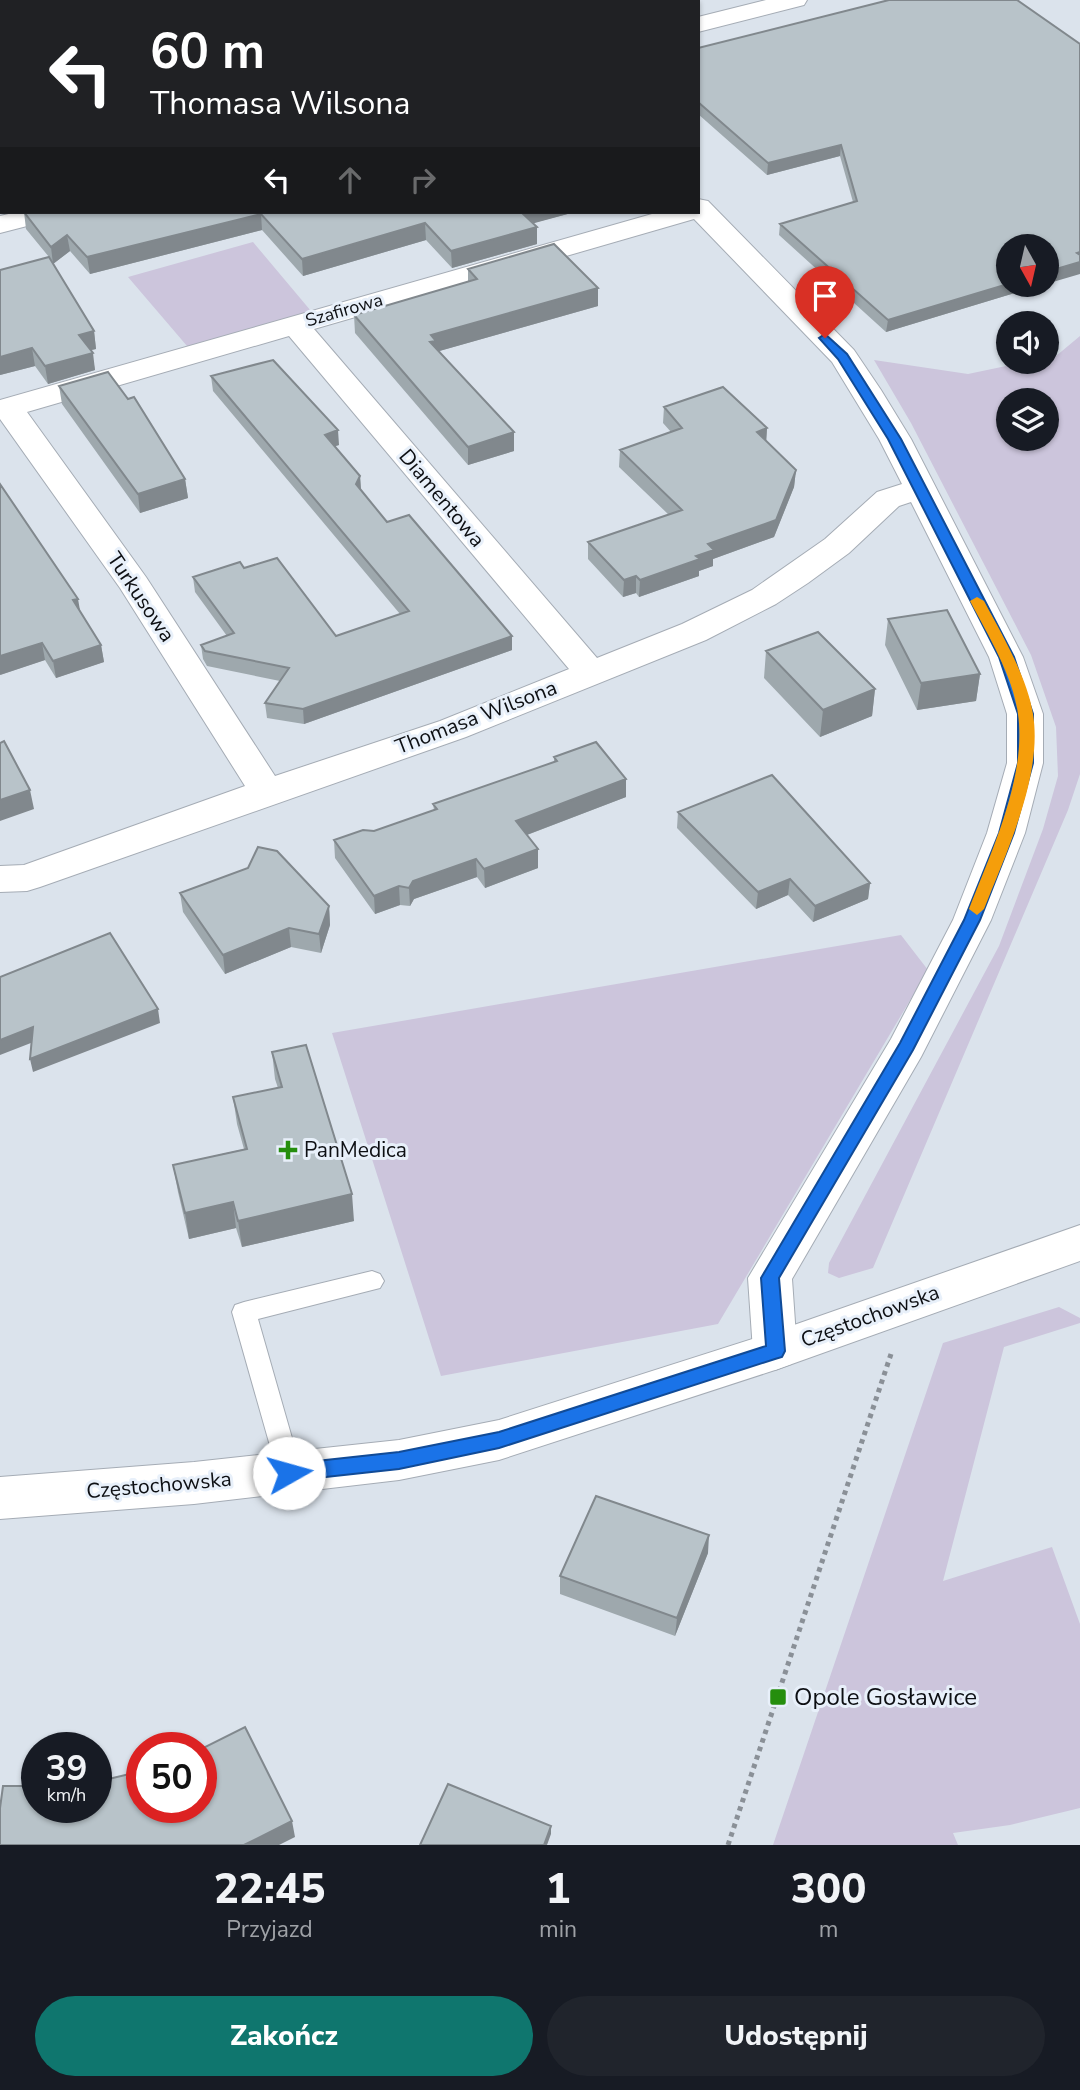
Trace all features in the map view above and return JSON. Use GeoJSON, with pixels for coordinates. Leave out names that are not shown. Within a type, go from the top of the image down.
{"type":"FeatureCollection","features":[{"type":"Feature","properties":{"kind":"street"},"geometry":{"type":"LineString","coordinates":[[700,24],[795,0]]}},
{"type":"Feature","properties":{"kind":"street"},"geometry":{"type":"LineString","coordinates":[[700,213],[843,356],[895,439],[1006,657],[1026,714],[1025,763],[1006,833],[972,920],[907,1045],[770,1278],[775,1351]]}},
{"type":"Feature","properties":{"kind":"street"},"geometry":{"type":"LineString","coordinates":[[0,225],[41,214]]}},
{"type":"Feature","properties":{"kind":"street","name":"Szafirowa"},"geometry":{"type":"LineString","coordinates":[[4,408],[679,214]]}},
{"type":"Feature","properties":{"kind":"street","name":"Diamentowa"},"geometry":{"type":"LineString","coordinates":[[294,324],[590,672]]}},
{"type":"Feature","properties":{"kind":"street","name":"Turkusowa"},"geometry":{"type":"LineString","coordinates":[[4,408],[134,584],[267,792]]}},
{"type":"Feature","properties":{"kind":"street","name":"Thomasa Wilsona"},"geometry":{"type":"LineString","coordinates":[[0,879],[27,878],[453,729],[694,632],[764,597],[837,546],[888,499],[919,489]]}},
{"type":"Feature","properties":{"kind":"street","name":"Częstochowska"},"geometry":{"type":"LineString","coordinates":[[0,1498],[289,1473],[399,1460],[499,1440],[775,1351],[1080,1243]]}},
{"type":"Feature","properties":{"kind":"lane"},"geometry":{"type":"LineString","coordinates":[[289,1473],[244,1312],[372,1281]]}},
{"type":"Feature","properties":{"kind":"path"},"geometry":{"type":"LineString","coordinates":[[729,1845],[893,1347]]}},
{"type":"Feature","properties":{"kind":"shaded area"},"geometry":{"type":"Polygon","coordinates":[[[253,242],[316,317],[193,353],[128,277],[253,242]]]}},
{"type":"Feature","properties":{"kind":"shaded area"},"geometry":{"type":"Polygon","coordinates":[[[1080,336],[1080,774],[1068,810],[873,1268],[839,1278],[828,1273],[829,1263],[999,946],[1043,829],[1058,776],[1056,727],[1031,655],[911,423],[874,360],[968,374],[996,368],[996,374],[1059,374],[1059,354],[1080,336]]]}},
{"type":"Feature","properties":{"kind":"shaded area"},"geometry":{"type":"Polygon","coordinates":[[[901,935],[928,970],[718,1324],[441,1376],[332,1033],[901,935]]]}},
{"type":"Feature","properties":{"kind":"shaded area"},"geometry":{"type":"Polygon","coordinates":[[[1059,1307],[1080,1318],[1080,1323],[1004,1347],[943,1581],[1052,1547],[1080,1624],[1080,1808],[1010,1825],[953,1833],[958,1845],[773,1845],[943,1343],[1059,1307]]]}},
{"type":"Feature","properties":{"kind":"building"},"geometry":{"type":"Polygon","coordinates":[[[889,0],[1017,0],[1080,44],[1080,252],[1077,253],[1080,255],[1080,262],[1059,268],[1059,234],[996,234],[996,288],[888,320],[780,224],[857,201],[841,145],[768,163],[700,104],[700,47],[889,0]]]}},
{"type":"Feature","properties":{"kind":"building"},"geometry":{"type":"Polygon","coordinates":[[[26,214],[261,214],[87,257],[67,235],[51,247],[26,214]]]}},
{"type":"Feature","properties":{"kind":"building"},"geometry":{"type":"Polygon","coordinates":[[[261,214],[523,214],[537,227],[451,251],[425,223],[302,259],[261,214]]]}},
{"type":"Feature","properties":{"kind":"building"},"geometry":{"type":"Polygon","coordinates":[[[554,244],[598,288],[431,335],[436,341],[430,342],[514,432],[468,447],[354,315],[477,279],[468,269],[554,244]]]}},
{"type":"Feature","properties":{"kind":"building"},"geometry":{"type":"Polygon","coordinates":[[[49,257],[94,331],[79,335],[93,353],[45,366],[32,348],[0,357],[0,270],[49,257]]]}},
{"type":"Feature","properties":{"kind":"building"},"geometry":{"type":"Polygon","coordinates":[[[273,360],[338,430],[325,435],[360,476],[356,484],[387,522],[409,515],[512,636],[303,709],[265,703],[289,668],[205,651],[201,645],[234,633],[193,577],[240,562],[244,568],[277,558],[336,636],[409,611],[211,376],[273,360]]]}},
{"type":"Feature","properties":{"kind":"building"},"geometry":{"type":"Polygon","coordinates":[[[108,372],[128,399],[134,397],[185,479],[138,494],[59,386],[108,372]]]}},
{"type":"Feature","properties":{"kind":"building"},"geometry":{"type":"Polygon","coordinates":[[[723,387],[767,428],[757,432],[796,470],[776,520],[708,544],[714,550],[696,556],[700,559],[640,580],[636,576],[624,580],[588,542],[682,510],[620,450],[682,428],[664,407],[723,387]]]}},
{"type":"Feature","properties":{"kind":"building"},"geometry":{"type":"Polygon","coordinates":[[[0,484],[78,599],[73,600],[101,645],[53,661],[42,643],[0,656],[0,484]]]}},
{"type":"Feature","properties":{"kind":"building"},"geometry":{"type":"Polygon","coordinates":[[[947,610],[980,674],[921,683],[888,619],[947,610]]]}},
{"type":"Feature","properties":{"kind":"building"},"geometry":{"type":"Polygon","coordinates":[[[818,632],[875,689],[823,710],[766,651],[818,632]]]}},
{"type":"Feature","properties":{"kind":"building"},"geometry":{"type":"Polygon","coordinates":[[[4,741],[30,790],[0,800],[0,743],[4,741]]]}},
{"type":"Feature","properties":{"kind":"building"},"geometry":{"type":"Polygon","coordinates":[[[596,742],[626,779],[516,821],[538,849],[484,869],[476,859],[413,881],[409,888],[399,886],[374,896],[334,840],[363,830],[374,831],[437,809],[433,804],[557,761],[554,757],[596,742]]]}},
{"type":"Feature","properties":{"kind":"building"},"geometry":{"type":"Polygon","coordinates":[[[772,775],[870,883],[815,906],[790,879],[758,892],[678,812],[772,775]]]}},
{"type":"Feature","properties":{"kind":"building"},"geometry":{"type":"Polygon","coordinates":[[[258,847],[277,851],[329,906],[319,934],[289,928],[223,955],[180,893],[248,868],[258,847]]]}},
{"type":"Feature","properties":{"kind":"building"},"geometry":{"type":"Polygon","coordinates":[[[110,933],[158,1009],[30,1059],[33,1027],[0,1040],[0,977],[110,933]]]}},
{"type":"Feature","properties":{"kind":"building","name":"PanMedica"},"geometry":{"type":"Polygon","coordinates":[[[306,1045],[352,1194],[238,1221],[233,1202],[185,1213],[173,1165],[247,1149],[233,1097],[282,1087],[272,1052],[306,1045]]]}},
{"type":"Feature","properties":{"kind":"building"},"geometry":{"type":"Polygon","coordinates":[[[596,1496],[709,1535],[677,1618],[560,1576],[596,1496]]]}},
{"type":"Feature","properties":{"kind":"building"},"geometry":{"type":"Polygon","coordinates":[[[245,1727],[292,1821],[244,1845],[0,1845],[3,1786],[21,1786],[21,1823],[112,1823],[112,1778],[126,1775],[126,1823],[217,1823],[217,1741],[245,1727]]]}},
{"type":"Feature","properties":{"kind":"building"},"geometry":{"type":"Polygon","coordinates":[[[448,1784],[551,1826],[544,1845],[420,1845],[448,1784]]]}},
{"type":"Feature","properties":{"kind":"slow traffic"},"geometry":{"type":"LineString","coordinates":[[977,601],[1006,657],[1026,714],[1025,763],[1006,833],[977,909]]}},
{"type":"Feature","properties":{"kind":"place","name":"PanMedica"},"geometry":{"type":"Point","coordinates":[288,1150]}},
{"type":"Feature","properties":{"kind":"place","name":"Opole Gosławice"},"geometry":{"type":"Point","coordinates":[778,1697]}},
{"type":"Feature","properties":{"kind":"route"},"geometry":{"type":"LineString","coordinates":[[289,1473],[399,1460],[499,1440],[612,1406],[775,1351],[770,1278],[907,1045],[972,920],[1006,833],[1025,763],[1026,714],[1006,657],[895,439],[843,356],[825,338]]}}]}
